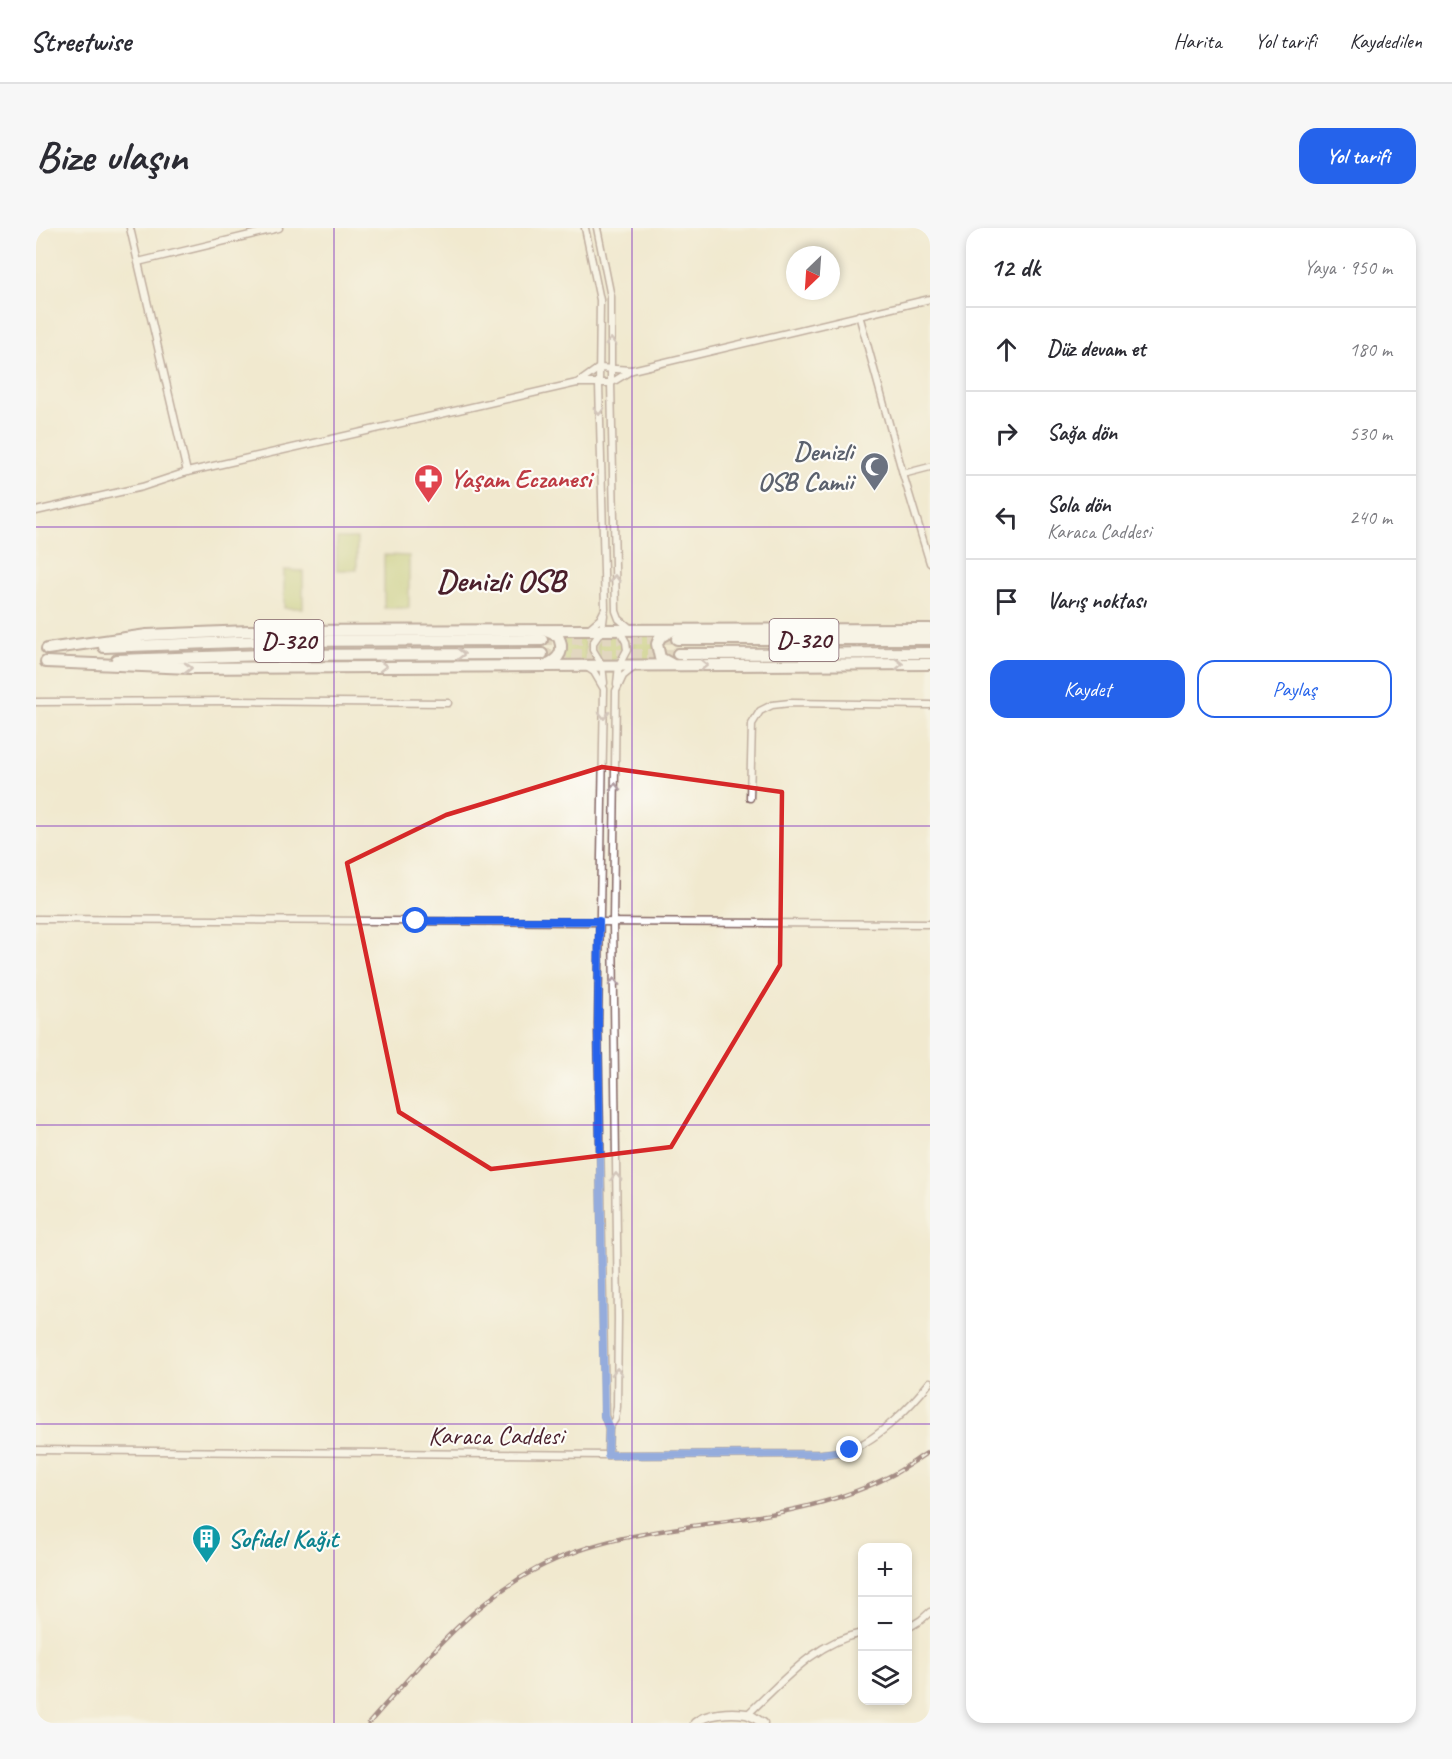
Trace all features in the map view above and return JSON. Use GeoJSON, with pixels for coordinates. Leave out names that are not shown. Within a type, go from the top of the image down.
{"type":"FeatureCollection","features":[{"type":"Feature","properties":{"kind":"highway"},"geometry":{"type":"LineString","coordinates":[[673,665],[660,658],[657,650],[660,637],[930,629]]}},
{"type":"Feature","properties":{"kind":"highway"},"geometry":{"type":"LineString","coordinates":[[543,635],[587,630],[620,630],[674,635]]}},
{"type":"Feature","properties":{"kind":"highway"},"geometry":{"type":"LineString","coordinates":[[543,635],[558,636],[561,648],[560,656],[555,662],[546,666]]}},
{"type":"Feature","properties":{"kind":"highway","name":"D-320"},"geometry":{"type":"LineString","coordinates":[[41,649],[543,635]]}},
{"type":"Feature","properties":{"kind":"highway","name":"D-320"},"geometry":{"type":"LineString","coordinates":[[674,635],[930,639]]}},
{"type":"Feature","properties":{"kind":"highway","name":"D-320"},"geometry":{"type":"LineString","coordinates":[[678,654],[930,653]]}},
{"type":"Feature","properties":{"kind":"highway","name":"D-320"},"geometry":{"type":"LineString","coordinates":[[41,662],[265,655],[542,654]]}},
{"type":"Feature","properties":{"kind":"highway"},"geometry":{"type":"LineString","coordinates":[[41,662],[181,668],[930,664]]}},
{"type":"Feature","properties":{"kind":"street"},"geometry":{"type":"LineString","coordinates":[[130,228],[187,472]]}},
{"type":"Feature","properties":{"kind":"street"},"geometry":{"type":"LineString","coordinates":[[138,262],[279,228]]}},
{"type":"Feature","properties":{"kind":"street"},"geometry":{"type":"LineString","coordinates":[[585,228],[600,300],[599,384],[605,609],[602,630],[593,643],[593,650],[602,665],[604,689],[598,1024],[604,1416],[609,1428],[608,1455]]}},
{"type":"Feature","properties":{"kind":"street"},"geometry":{"type":"LineString","coordinates":[[597,228],[611,297],[610,383],[616,611],[627,650],[619,665],[616,691],[613,922],[618,1329],[617,1407],[615,1419],[609,1428]]}},
{"type":"Feature","properties":{"kind":"street"},"geometry":{"type":"LineString","coordinates":[[36,511],[142,487],[187,472],[577,383],[610,383],[632,370],[930,298]]}},
{"type":"Feature","properties":{"kind":"street"},"geometry":{"type":"LineString","coordinates":[[859,315],[930,563]]}},
{"type":"Feature","properties":{"kind":"street"},"geometry":{"type":"LineString","coordinates":[[577,383],[599,368],[632,370]]}},
{"type":"Feature","properties":{"kind":"street"},"geometry":{"type":"LineString","coordinates":[[903,474],[930,467]]}},
{"type":"Feature","properties":{"kind":"street"},"geometry":{"type":"LineString","coordinates":[[587,630],[600,619],[605,609]]}},
{"type":"Feature","properties":{"kind":"street"},"geometry":{"type":"LineString","coordinates":[[616,611],[619,620],[633,631]]}},
{"type":"Feature","properties":{"kind":"street"},"geometry":{"type":"LineString","coordinates":[[584,665],[594,672],[604,689]]}},
{"type":"Feature","properties":{"kind":"street"},"geometry":{"type":"LineString","coordinates":[[616,691],[628,670],[638,665]]}},
{"type":"Feature","properties":{"kind":"street"},"geometry":{"type":"LineString","coordinates":[[36,702],[234,700],[448,703]]}},
{"type":"Feature","properties":{"kind":"street"},"geometry":{"type":"LineString","coordinates":[[750,798],[752,724],[760,711],[772,705],[790,703],[930,705]]}},
{"type":"Feature","properties":{"kind":"street"},"geometry":{"type":"LineString","coordinates":[[36,919],[930,924]]}},
{"type":"Feature","properties":{"kind":"street","name":"Karaca Caddesi"},"geometry":{"type":"LineString","coordinates":[[36,1450],[608,1455],[822,1454],[850,1450],[870,1439],[894,1420],[930,1382]]}},
{"type":"Feature","properties":{"kind":"street"},"geometry":{"type":"LineString","coordinates":[[912,1626],[930,1612]]}},
{"type":"Feature","properties":{"kind":"street"},"geometry":{"type":"LineString","coordinates":[[748,1714],[814,1654],[840,1639],[858,1634]]}},
{"type":"Feature","properties":{"kind":"street"},"geometry":{"type":"LineString","coordinates":[[695,1723],[700,1719],[719,1714],[748,1714],[762,1723]]}},
{"type":"Feature","properties":{"kind":"highlighted area"},"geometry":{"type":"Polygon","coordinates":[[[602,767],[782,792],[780,965],[671,1147],[491,1169],[399,1112],[347,863],[446,815],[602,767]]]}},
{"type":"Feature","properties":{"kind":"green space"},"geometry":{"type":"Polygon","coordinates":[[[337,538],[357,538],[357,570],[337,570],[337,538]]]}},
{"type":"Feature","properties":{"kind":"green space"},"geometry":{"type":"Polygon","coordinates":[[[384,555],[409,556],[409,608],[384,608],[384,555]]]}},
{"type":"Feature","properties":{"kind":"green space"},"geometry":{"type":"Polygon","coordinates":[[[284,570],[303,571],[303,608],[284,608],[284,570]]]}},
{"type":"Feature","properties":{"kind":"green space"},"geometry":{"type":"Polygon","coordinates":[[[586,634],[586,661],[561,662],[561,635],[586,634]]]}},
{"type":"Feature","properties":{"kind":"green space"},"geometry":{"type":"Polygon","coordinates":[[[610,635],[619,639],[623,648],[619,657],[610,661],[601,657],[597,648],[601,639],[610,635]]]}},
{"type":"Feature","properties":{"kind":"green space"},"geometry":{"type":"Polygon","coordinates":[[[633,635],[656,635],[658,661],[634,661],[633,635]]]}},
{"type":"Feature","properties":{"kind":"tunnel"},"geometry":{"type":"LineString","coordinates":[[542,640],[677,639]]}},
{"type":"Feature","properties":{"kind":"tunnel"},"geometry":{"type":"LineString","coordinates":[[542,654],[678,654]]}},
{"type":"Feature","properties":{"kind":"railway"},"geometry":{"type":"LineString","coordinates":[[369,1723],[427,1658],[468,1618],[490,1599],[538,1568],[566,1555],[624,1538],[776,1513],[820,1503],[879,1482],[930,1451]]}},
{"type":"Feature","properties":{"kind":"place","name":"Denizli OSB Camii"},"geometry":{"type":"Point","coordinates":[874,492]}},
{"type":"Feature","properties":{"kind":"place","name":"Yaşam Eczanesi"},"geometry":{"type":"Point","coordinates":[429,504]}},
{"type":"Feature","properties":{"kind":"place","name":"Sofidel Kağıt"},"geometry":{"type":"Point","coordinates":[207,1564]}},
{"type":"Feature","properties":{"kind":"district","name":"Denizli OSB"},"geometry":{"type":"Point","coordinates":[501,580]}},
{"type":"Feature","properties":{"kind":"route"},"geometry":{"type":"LineString","coordinates":[[416,921],[599,921],[598,1024],[604,1416],[609,1428],[608,1455],[822,1454],[850,1450]]}}]}
